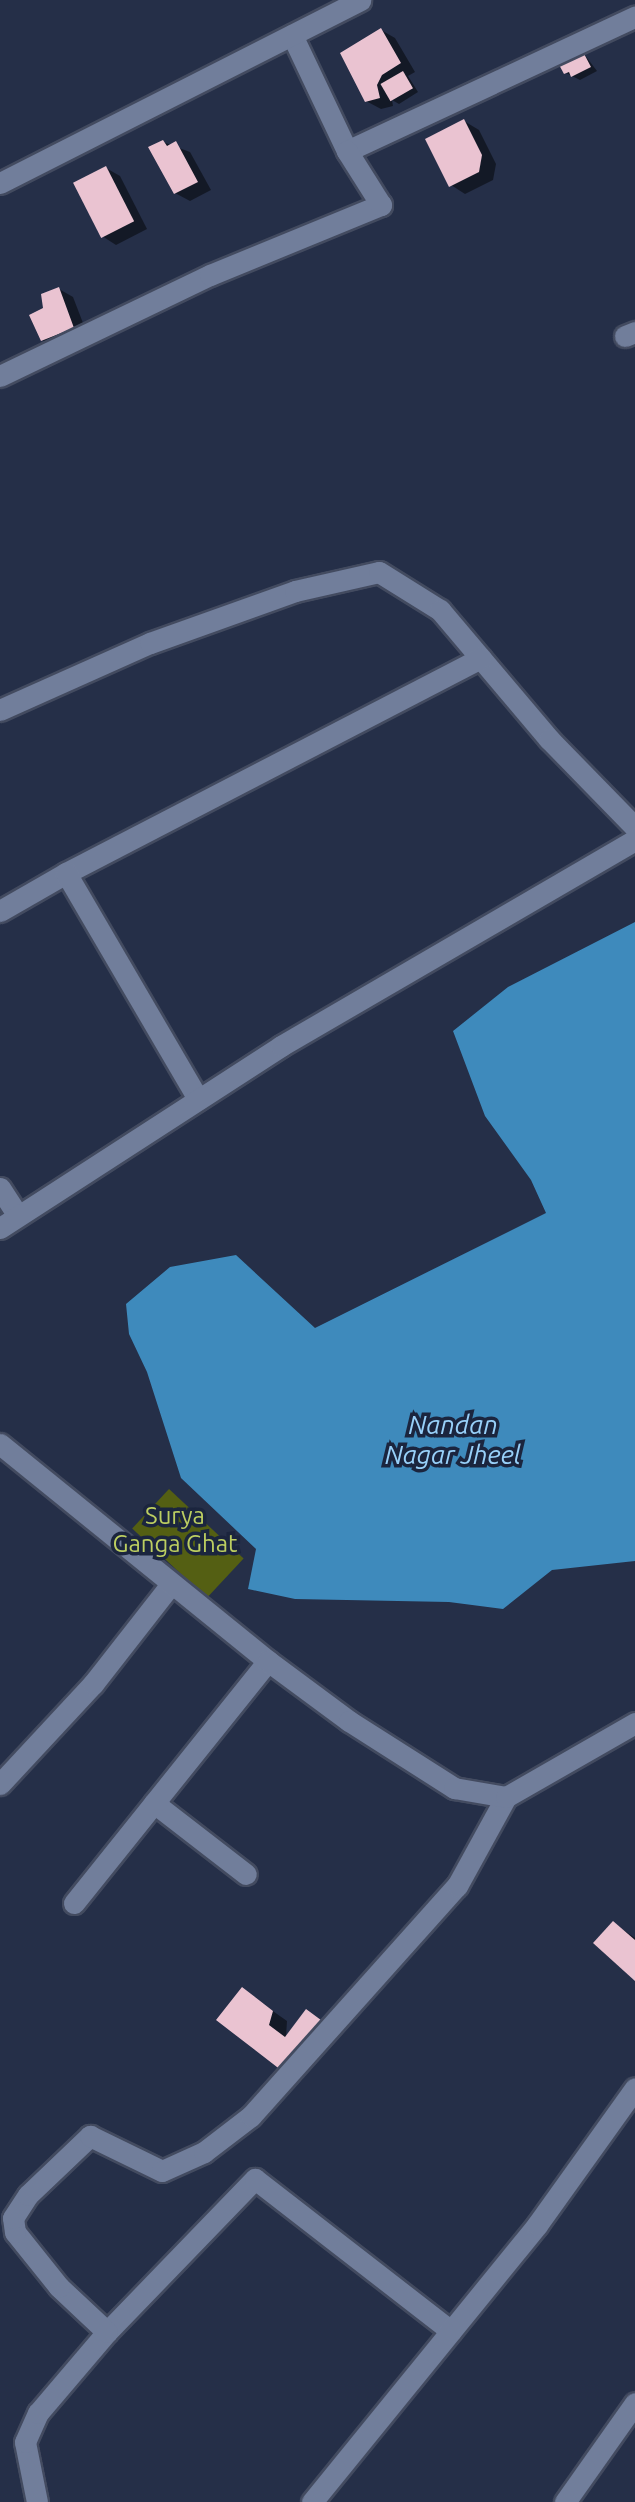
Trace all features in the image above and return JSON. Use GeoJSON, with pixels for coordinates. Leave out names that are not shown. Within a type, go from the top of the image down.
{"type":"FeatureCollection","features":[{"type":"Feature","properties":{"kind":"street"},"geometry":{"type":"LineString","coordinates":[[0,183],[360,0]]}},
{"type":"Feature","properties":{"kind":"street"},"geometry":{"type":"LineString","coordinates":[[347,151],[635,17]]}},
{"type":"Feature","properties":{"kind":"street"},"geometry":{"type":"LineString","coordinates":[[0,376],[210,275],[381,205],[347,151],[292,35]]}},
{"type":"Feature","properties":{"kind":"street"},"geometry":{"type":"LineString","coordinates":[[0,710],[150,643],[295,590],[379,572],[440,610],[550,739],[635,827]]}},
{"type":"Feature","properties":{"kind":"street"},"geometry":{"type":"LineString","coordinates":[[0,911],[66,873],[481,658]]}},
{"type":"Feature","properties":{"kind":"street"},"geometry":{"type":"LineString","coordinates":[[0,1188],[9,1222],[198,1099],[635,840]]}},
{"type":"Feature","properties":{"kind":"street"},"geometry":{"type":"LineString","coordinates":[[66,873],[198,1099]]}},
{"type":"Feature","properties":{"kind":"street"},"geometry":{"type":"LineString","coordinates":[[0,1444],[268,1661],[349,1721],[454,1788],[506,1797]]}},
{"type":"Feature","properties":{"kind":"street"},"geometry":{"type":"LineString","coordinates":[[0,1784],[93,1684],[171,1584]]}},
{"type":"Feature","properties":{"kind":"street"},"geometry":{"type":"LineString","coordinates":[[74,1903],[268,1661]]}},
{"type":"Feature","properties":{"kind":"street"},"geometry":{"type":"LineString","coordinates":[[107,2332],[59,2287],[15,2232],[13,2218],[27,2195],[90,2136],[162,2171],[204,2152],[251,2116],[457,1886],[506,1797],[635,1723]]}},
{"type":"Feature","properties":{"kind":"street"},"geometry":{"type":"LineString","coordinates":[[154,1803],[246,1874]]}},
{"type":"Feature","properties":{"kind":"street"},"geometry":{"type":"LineString","coordinates":[[312,2502],[537,2225],[635,2088]]}},
{"type":"Feature","properties":{"kind":"street"},"geometry":{"type":"LineString","coordinates":[[37,2502],[24,2442],[38,2413],[107,2332],[255,2179],[451,2331]]}},
{"type":"Feature","properties":{"kind":"street"},"geometry":{"type":"LineString","coordinates":[[565,2502],[635,2403]]}},
{"type":"Feature","properties":{"kind":"green space","name":"Surya Ganga Ghat"},"geometry":{"type":"Polygon","coordinates":[[[169,1489],[244,1559],[207,1598],[132,1528],[169,1489]]]}},
{"type":"Feature","properties":{"kind":"water","name":"Nandan Nagar Jheel"},"geometry":{"type":"Polygon","coordinates":[[[635,922],[635,1561],[552,1570],[503,1609],[449,1602],[295,1599],[248,1589],[256,1549],[181,1478],[147,1372],[129,1334],[126,1304],[170,1267],[236,1255],[315,1328],[546,1213],[531,1180],[485,1116],[453,1031],[508,987],[635,922]]]}},
{"type":"Feature","properties":{"kind":"building"},"geometry":{"type":"Polygon","coordinates":[[[381,28],[401,63],[382,75],[377,85],[380,98],[365,102],[340,53],[381,28]]]}},
{"type":"Feature","properties":{"kind":"building"},"geometry":{"type":"Polygon","coordinates":[[[581,48],[591,67],[571,77],[569,72],[564,74],[557,61],[581,48]]]}},
{"type":"Feature","properties":{"kind":"building"},"geometry":{"type":"Polygon","coordinates":[[[403,71],[413,88],[390,101],[380,84],[403,71]]]}},
{"type":"Feature","properties":{"kind":"building"},"geometry":{"type":"Polygon","coordinates":[[[464,119],[482,155],[479,172],[449,187],[425,139],[464,119]]]}},
{"type":"Feature","properties":{"kind":"building"},"geometry":{"type":"Polygon","coordinates":[[[163,140],[167,146],[176,141],[198,182],[174,194],[148,147],[163,140]]]}},
{"type":"Feature","properties":{"kind":"building"},"geometry":{"type":"Polygon","coordinates":[[[106,166],[134,221],[101,238],[73,183],[106,166]]]}},
{"type":"Feature","properties":{"kind":"building"},"geometry":{"type":"Polygon","coordinates":[[[59,287],[74,328],[41,341],[29,315],[43,308],[41,294],[59,287]]]}},
{"type":"Feature","properties":{"kind":"building"},"geometry":{"type":"Polygon","coordinates":[[[613,1921],[635,1940],[635,1981],[593,1943],[613,1921]]]}},
{"type":"Feature","properties":{"kind":"building"},"geometry":{"type":"Polygon","coordinates":[[[242,1987],[273,2011],[269,2025],[285,2037],[306,2009],[325,2023],[286,2074],[216,2020],[242,1987]]]}}]}
